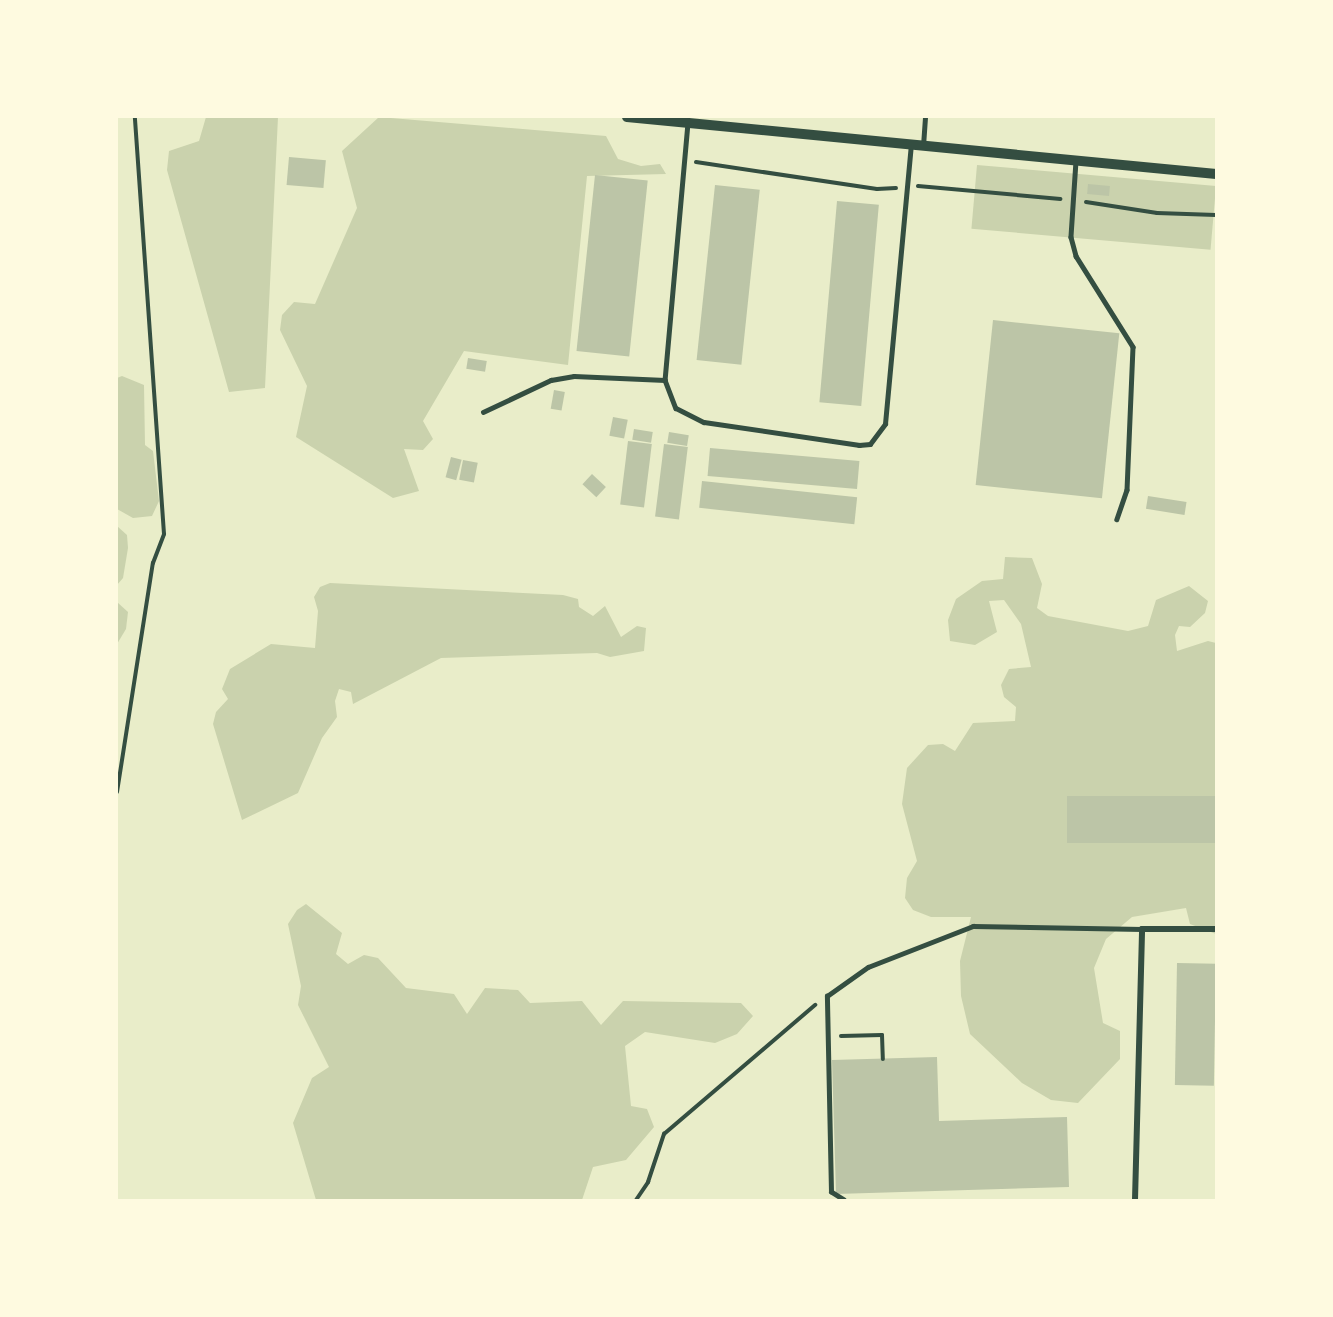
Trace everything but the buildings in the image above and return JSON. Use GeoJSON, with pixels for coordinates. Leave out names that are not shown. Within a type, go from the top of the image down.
{"type":"FeatureCollection","features":[{"type":"Feature","properties":{"kind":"street"},"geometry":{"type":"LineString","coordinates":[[627,117],[1216,174]]}},
{"type":"Feature","properties":{"kind":"street"},"geometry":{"type":"LineString","coordinates":[[1136,1200],[1142,929],[1216,929]]}},
{"type":"Feature","properties":{"kind":"lane"},"geometry":{"type":"LineString","coordinates":[[688,123],[665,380],[676,408],[704,422],[870,444],[885,423],[908,187],[925,117]]}},
{"type":"Feature","properties":{"kind":"lane"},"geometry":{"type":"LineString","coordinates":[[1076,160],[1071,237],[1076,256],[1133,347],[1127,490],[1117,519]]}},
{"type":"Feature","properties":{"kind":"lane"},"geometry":{"type":"LineString","coordinates":[[483,412],[552,380],[574,376],[665,380]]}},
{"type":"Feature","properties":{"kind":"lane"},"geometry":{"type":"LineString","coordinates":[[844,1200],[831,1192],[827,996],[868,967],[973,926],[1142,929]]}},
{"type":"Feature","properties":{"kind":"path"},"geometry":{"type":"LineString","coordinates":[[117,792],[153,563],[164,534],[135,117]]}},
{"type":"Feature","properties":{"kind":"path"},"geometry":{"type":"LineString","coordinates":[[684,160],[877,189],[908,187],[1073,200],[1157,213],[1216,215]]}},
{"type":"Feature","properties":{"kind":"path"},"geometry":{"type":"LineString","coordinates":[[636,1200],[648,1182],[664,1134],[827,996]]}},
{"type":"Feature","properties":{"kind":"path"},"geometry":{"type":"LineString","coordinates":[[828,1036],[882,1035],[883,1059]]}},
{"type":"Feature","properties":{"kind":"green space"},"geometry":{"type":"Polygon","coordinates":[[[206,117],[278,117],[265,388],[229,392],[167,170],[169,151],[199,141],[206,117]]]}},
{"type":"Feature","properties":{"kind":"green space"},"geometry":{"type":"Polygon","coordinates":[[[379,117],[606,136],[618,159],[641,166],[660,164],[666,174],[587,176],[568,365],[464,351],[423,421],[433,439],[423,450],[404,449],[419,491],[393,498],[296,437],[307,386],[280,330],[282,315],[294,302],[315,304],[357,208],[342,151],[379,117]]]}},
{"type":"Feature","properties":{"kind":"green space"},"geometry":{"type":"Polygon","coordinates":[[[977,165],[1216,186],[1211,250],[971,229],[977,165]]]}},
{"type":"Feature","properties":{"kind":"green space"},"geometry":{"type":"Polygon","coordinates":[[[122,376],[144,385],[145,445],[153,451],[159,501],[152,516],[133,518],[117,509],[117,378],[122,376]]]}},
{"type":"Feature","properties":{"kind":"green space"},"geometry":{"type":"Polygon","coordinates":[[[117,526],[127,535],[128,548],[123,578],[117,585],[117,526]]]}},
{"type":"Feature","properties":{"kind":"green space"},"geometry":{"type":"Polygon","coordinates":[[[1005,557],[1032,558],[1042,584],[1037,608],[1048,616],[1128,631],[1148,626],[1156,600],[1189,586],[1208,601],[1205,613],[1190,627],[1179,626],[1175,635],[1177,651],[1208,641],[1216,643],[1216,934],[1190,924],[1186,908],[1132,917],[1106,939],[1094,968],[1103,1023],[1120,1031],[1120,1059],[1078,1103],[1051,1100],[1022,1083],[970,1034],[961,996],[960,961],[971,917],[931,917],[913,910],[905,898],[907,878],[917,861],[902,804],[907,768],[928,745],[943,744],[955,751],[973,723],[1015,721],[1016,707],[1004,697],[1001,685],[1009,669],[1031,667],[1021,624],[1004,600],[989,601],[997,632],[975,645],[950,641],[948,620],[956,599],[982,581],[1003,579],[1005,557]]]}},
{"type":"Feature","properties":{"kind":"green space"},"geometry":{"type":"Polygon","coordinates":[[[330,583],[563,595],[578,599],[579,607],[593,616],[605,606],[621,637],[637,626],[646,628],[644,651],[610,657],[597,653],[441,658],[353,704],[351,692],[339,689],[335,701],[337,717],[322,738],[298,793],[242,820],[213,724],[216,712],[228,699],[222,689],[230,669],[271,644],[315,648],[318,611],[314,597],[320,587],[330,583]]]}},
{"type":"Feature","properties":{"kind":"green space"},"geometry":{"type":"Polygon","coordinates":[[[117,602],[128,612],[126,629],[117,644],[117,602]]]}},
{"type":"Feature","properties":{"kind":"green space"},"geometry":{"type":"Polygon","coordinates":[[[306,904],[342,933],[336,954],[348,964],[364,955],[378,958],[406,988],[454,994],[467,1014],[485,988],[518,990],[530,1003],[582,1001],[601,1025],[623,1001],[741,1003],[753,1016],[737,1034],[715,1043],[645,1032],[625,1046],[631,1106],[647,1109],[654,1127],[626,1160],[593,1167],[582,1200],[316,1200],[293,1123],[312,1078],[329,1067],[298,1005],[301,986],[288,924],[297,910],[306,904]]]}}]}
